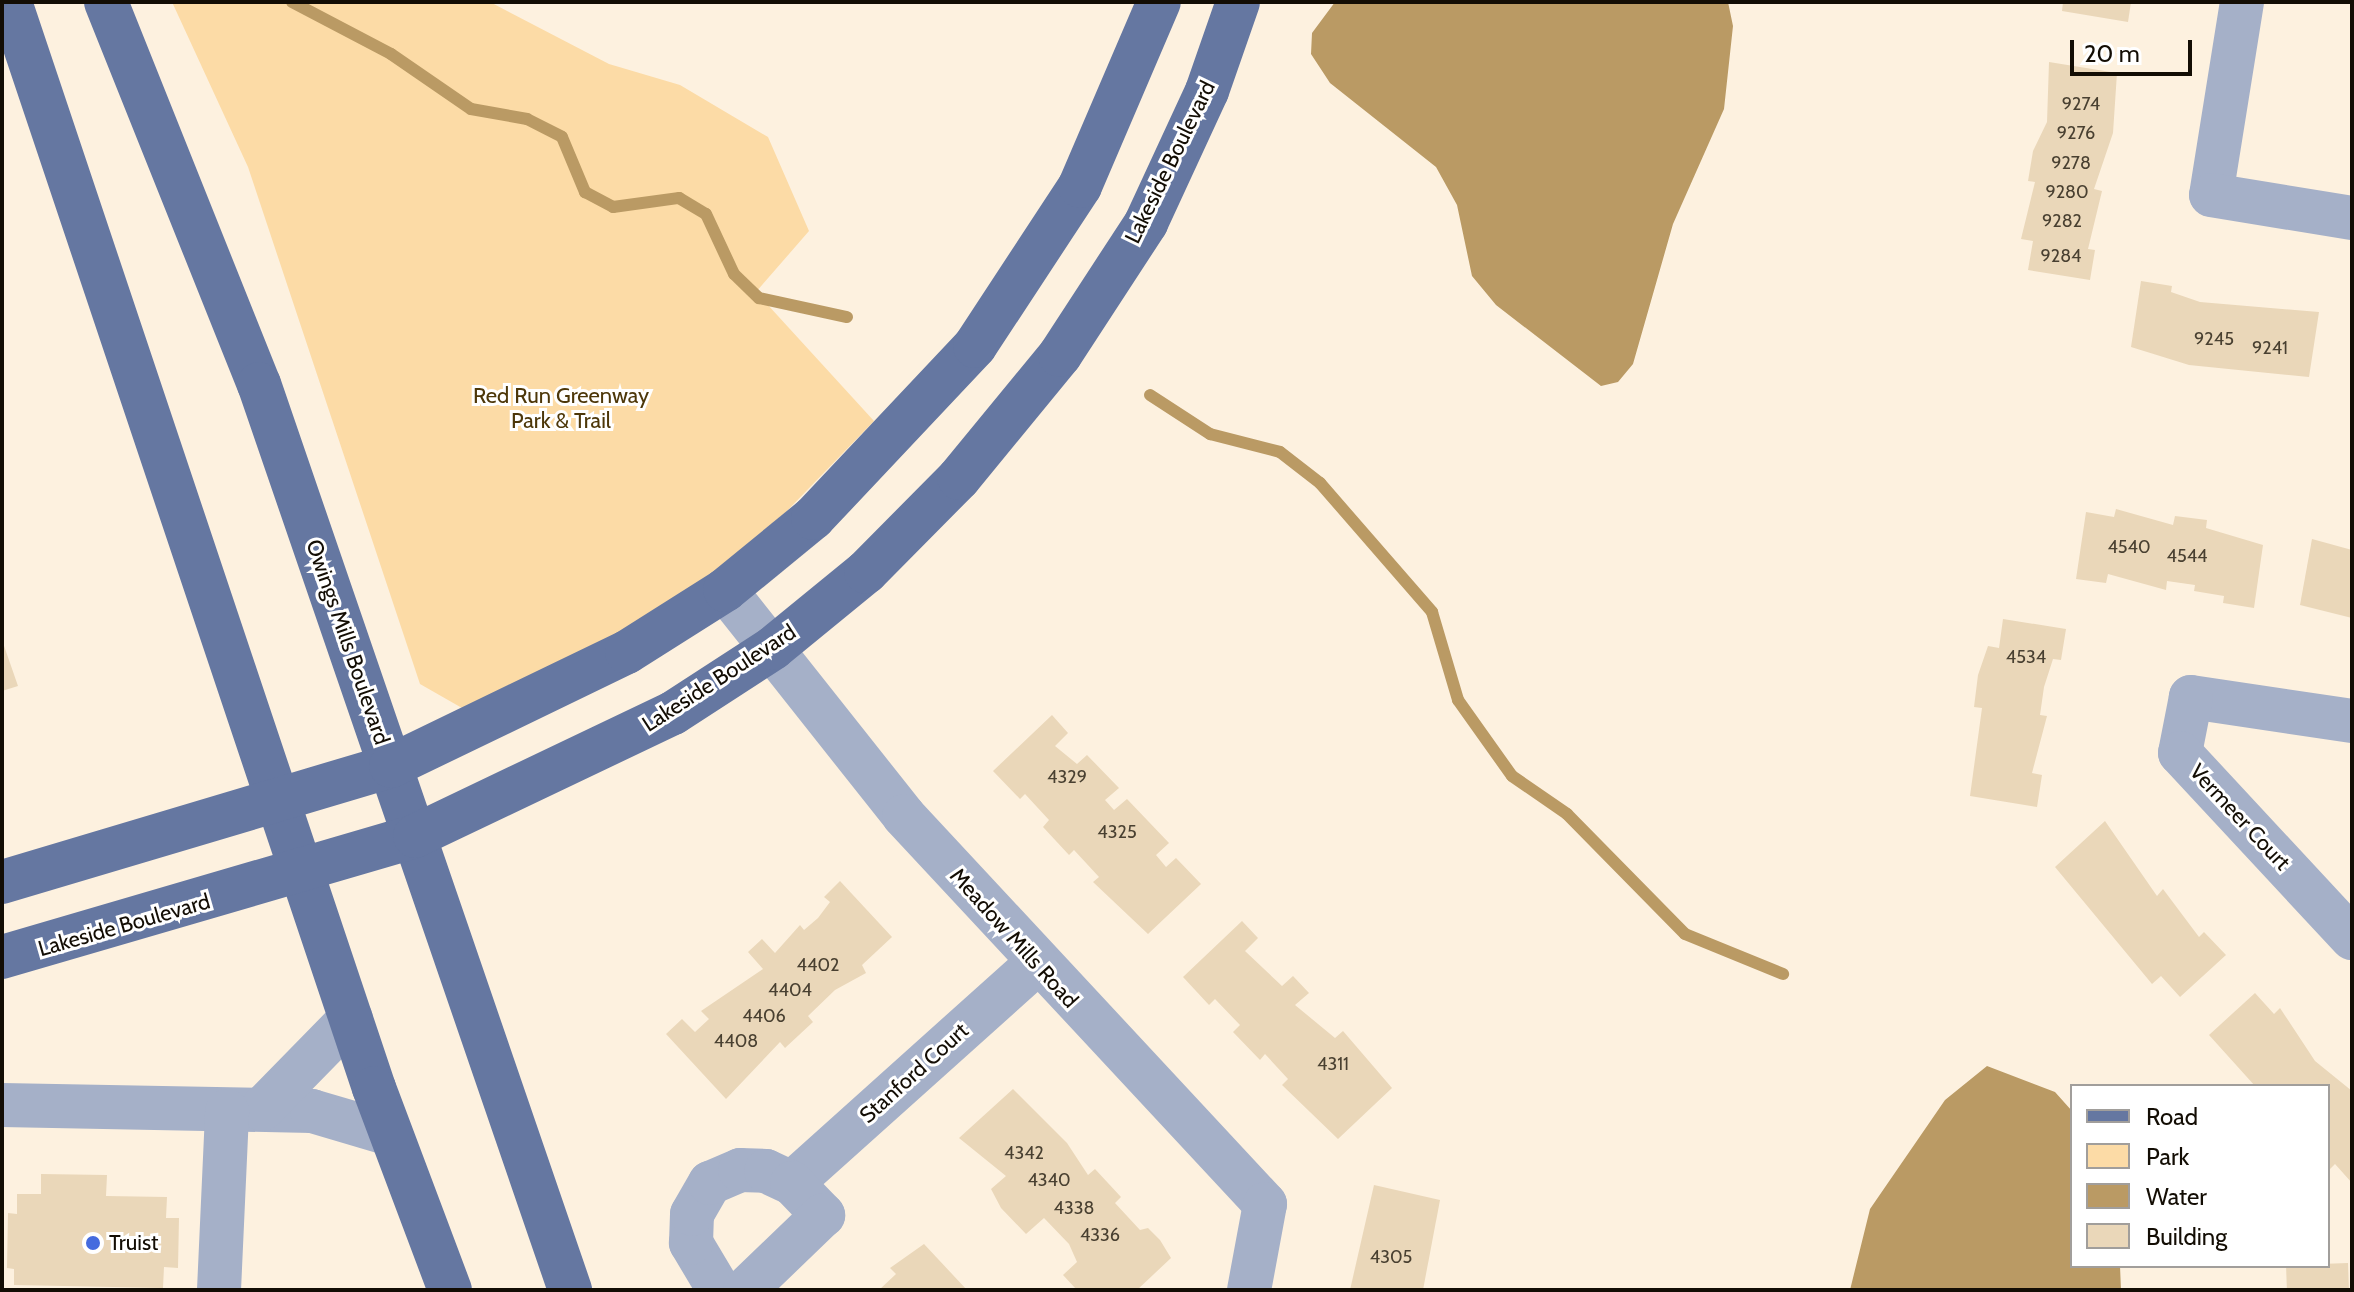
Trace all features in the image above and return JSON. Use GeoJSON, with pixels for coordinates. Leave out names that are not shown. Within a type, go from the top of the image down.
{"type":"FeatureCollection","features":[{"type":"Feature","properties":{"kind":"main road"},"geometry":{"type":"LineString","coordinates":[[10,2],[277,799],[305,873],[390,1134],[450,1290]]}},
{"type":"Feature","properties":{"kind":"main road","name":"Owings Mills Boulevard"},"geometry":{"type":"LineString","coordinates":[[106,2],[201,227],[391,766],[570,1290]]}},
{"type":"Feature","properties":{"kind":"main road"},"geometry":{"type":"LineString","coordinates":[[2,882],[391,766],[627,652],[725,590],[813,518],[975,346],[1080,186],[1159,2]]}},
{"type":"Feature","properties":{"kind":"main road","name":"Lakeside Boulevard"},"geometry":{"type":"LineString","coordinates":[[2,957],[305,873],[415,836],[673,713],[773,648],[866,572],[959,478],[1060,355],[1146,223],[1207,91],[1238,2]]}},
{"type":"Feature","properties":{"kind":"street"},"geometry":{"type":"LineString","coordinates":[[2242,2],[2211,195],[2352,218]]}},
{"type":"Feature","properties":{"kind":"street","name":"Meadow Mills Road"},"geometry":{"type":"LineString","coordinates":[[725,590],[904,816],[1036,964],[1265,1204],[1249,1290]]}},
{"type":"Feature","properties":{"kind":"street","name":"Vermeer Court"},"geometry":{"type":"LineString","coordinates":[[2352,721],[2191,697],[2180,753],[2352,938]]}},
{"type":"Feature","properties":{"kind":"street","name":"Stanford Court"},"geometry":{"type":"LineString","coordinates":[[792,1183],[1036,964]]}},
{"type":"Feature","properties":{"kind":"street"},"geometry":{"type":"LineString","coordinates":[[219,1290],[244,1110],[351,1018]]}},
{"type":"Feature","properties":{"kind":"street"},"geometry":{"type":"LineString","coordinates":[[2,1105],[312,1111],[390,1134]]}},
{"type":"Feature","properties":{"kind":"street"},"geometry":{"type":"LineString","coordinates":[[719,1290],[691,1243],[692,1214],[710,1183],[740,1170],[792,1183],[823,1215],[745,1290]]}},
{"type":"Feature","properties":{"kind":"green space","name":"Red Run Greenway Park & Trail"},"geometry":{"type":"Polygon","coordinates":[[[172,2],[490,2],[609,64],[680,85],[768,137],[809,231],[756,292],[874,421],[784,514],[679,600],[483,720],[420,684],[248,167],[172,2]]]}},
{"type":"Feature","properties":{"kind":"water"},"geometry":{"type":"Polygon","coordinates":[[[1335,2],[1728,2],[1733,26],[1724,109],[1673,224],[1633,364],[1618,382],[1601,386],[1496,305],[1472,276],[1457,205],[1436,167],[1330,83],[1311,54],[1312,33],[1335,2]]]}},
{"type":"Feature","properties":{"kind":"water"},"geometry":{"type":"Polygon","coordinates":[[[1987,1066],[2055,1092],[2070,1109],[2070,1268],[2120,1268],[2121,1290],[1850,1290],[1870,1209],[1945,1100],[1987,1066]]]}},
{"type":"Feature","properties":{"kind":"building"},"geometry":{"type":"Polygon","coordinates":[[[2063,2],[2131,2],[2128,22],[2062,11],[2063,2]]]}},
{"type":"Feature","properties":{"kind":"building"},"geometry":{"type":"Polygon","coordinates":[[[2049,62],[2117,73],[2113,133],[2094,189],[2102,191],[2088,249],[2095,250],[2090,280],[2028,270],[2033,241],[2021,239],[2035,182],[2028,181],[2033,151],[2047,122],[2049,62]]]}},
{"type":"Feature","properties":{"kind":"building"},"geometry":{"type":"Polygon","coordinates":[[[2141,281],[2172,286],[2171,292],[2200,302],[2319,312],[2309,377],[2189,365],[2131,347],[2141,281]]]}},
{"type":"Feature","properties":{"kind":"building"},"geometry":{"type":"Polygon","coordinates":[[[2116,509],[2173,525],[2175,516],[2207,520],[2206,528],[2263,545],[2254,608],[2223,603],[2224,596],[2194,591],[2195,585],[2167,581],[2166,590],[2108,574],[2106,583],[2076,579],[2086,512],[2114,517],[2116,509]]]}},
{"type":"Feature","properties":{"kind":"building"},"geometry":{"type":"Polygon","coordinates":[[[2312,539],[2352,550],[2352,618],[2300,605],[2312,539]]]}},
{"type":"Feature","properties":{"kind":"building"},"geometry":{"type":"Polygon","coordinates":[[[2003,619],[2066,629],[2061,660],[2053,659],[2044,687],[2040,715],[2047,716],[2032,773],[2042,775],[2037,807],[1970,796],[1982,708],[1974,707],[1978,675],[1988,646],[1999,648],[2003,619]]]}},
{"type":"Feature","properties":{"kind":"building"},"geometry":{"type":"Polygon","coordinates":[[[2,640],[18,686],[2,691],[2,640]]]}},
{"type":"Feature","properties":{"kind":"building"},"geometry":{"type":"Polygon","coordinates":[[[1052,715],[1068,733],[1055,746],[1077,764],[1087,755],[1119,788],[1105,800],[1114,810],[1127,799],[1169,843],[1156,855],[1166,867],[1176,858],[1201,884],[1148,934],[1093,882],[1099,877],[1074,850],[1069,855],[1043,827],[1049,820],[1025,794],[1020,799],[993,771],[1052,715]]]}},
{"type":"Feature","properties":{"kind":"building"},"geometry":{"type":"Polygon","coordinates":[[[2105,821],[2157,896],[2163,889],[2199,937],[2204,932],[2226,955],[2180,997],[2161,976],[2152,984],[2055,867],[2105,821]]]}},
{"type":"Feature","properties":{"kind":"building"},"geometry":{"type":"Polygon","coordinates":[[[840,881],[892,937],[862,965],[866,973],[835,990],[808,1016],[813,1022],[785,1048],[780,1042],[726,1099],[666,1034],[682,1019],[695,1032],[709,1019],[701,1011],[763,969],[748,952],[762,939],[775,953],[800,925],[804,930],[818,918],[830,902],[824,897],[840,881]]]}},
{"type":"Feature","properties":{"kind":"building"},"geometry":{"type":"Polygon","coordinates":[[[1242,921],[1258,938],[1245,951],[1282,986],[1293,976],[1309,993],[1295,1005],[1335,1038],[1343,1031],[1392,1088],[1338,1139],[1282,1085],[1288,1079],[1265,1054],[1260,1060],[1233,1032],[1240,1025],[1215,999],[1209,1005],[1183,977],[1242,921]]]}},
{"type":"Feature","properties":{"kind":"building"},"geometry":{"type":"Polygon","coordinates":[[[2255,993],[2274,1014],[2280,1008],[2315,1061],[2352,1091],[2352,1183],[2335,1164],[2330,1169],[2330,1084],[2253,1084],[2209,1035],[2255,993]]]}},
{"type":"Feature","properties":{"kind":"building"},"geometry":{"type":"Polygon","coordinates":[[[1013,1089],[1067,1143],[1088,1175],[1095,1169],[1121,1197],[1115,1203],[1140,1230],[1148,1228],[1160,1240],[1171,1258],[1137,1290],[1076,1289],[1063,1275],[1077,1262],[1069,1244],[1044,1218],[1026,1234],[1001,1208],[991,1189],[1006,1176],[959,1138],[1013,1089]]]}},
{"type":"Feature","properties":{"kind":"building","name":"Truist"},"geometry":{"type":"Polygon","coordinates":[[[41,1174],[107,1175],[106,1196],[167,1197],[166,1218],[179,1218],[178,1268],[164,1267],[163,1288],[14,1285],[14,1269],[7,1268],[8,1213],[17,1214],[17,1194],[41,1194],[41,1174]]]}},
{"type":"Feature","properties":{"kind":"building"},"geometry":{"type":"Polygon","coordinates":[[[1374,1185],[1440,1200],[1423,1290],[1350,1290],[1374,1185]]]}},
{"type":"Feature","properties":{"kind":"building"},"geometry":{"type":"Polygon","coordinates":[[[924,1244],[967,1290],[879,1290],[896,1274],[890,1268],[924,1244]]]}},
{"type":"Feature","properties":{"kind":"building"},"geometry":{"type":"Polygon","coordinates":[[[2348,1263],[2349,1290],[2287,1290],[2286,1268],[2330,1268],[2330,1264],[2348,1263]]]}},
{"type":"Feature","properties":{"kind":"waterway"},"geometry":{"type":"LineString","coordinates":[[292,2],[391,54],[471,109],[527,119],[562,137],[585,192],[613,207],[679,198],[706,214],[734,274],[759,298],[847,317]]}},
{"type":"Feature","properties":{"kind":"waterway"},"geometry":{"type":"LineString","coordinates":[[1150,395],[1210,434],[1280,452],[1320,483],[1432,612],[1458,700],[1512,776],[1567,814],[1685,934],[1783,974]]}},
{"type":"Feature","properties":{"kind":"place","name":"Truist"},"geometry":{"type":"Point","coordinates":[93,1243]}}]}
